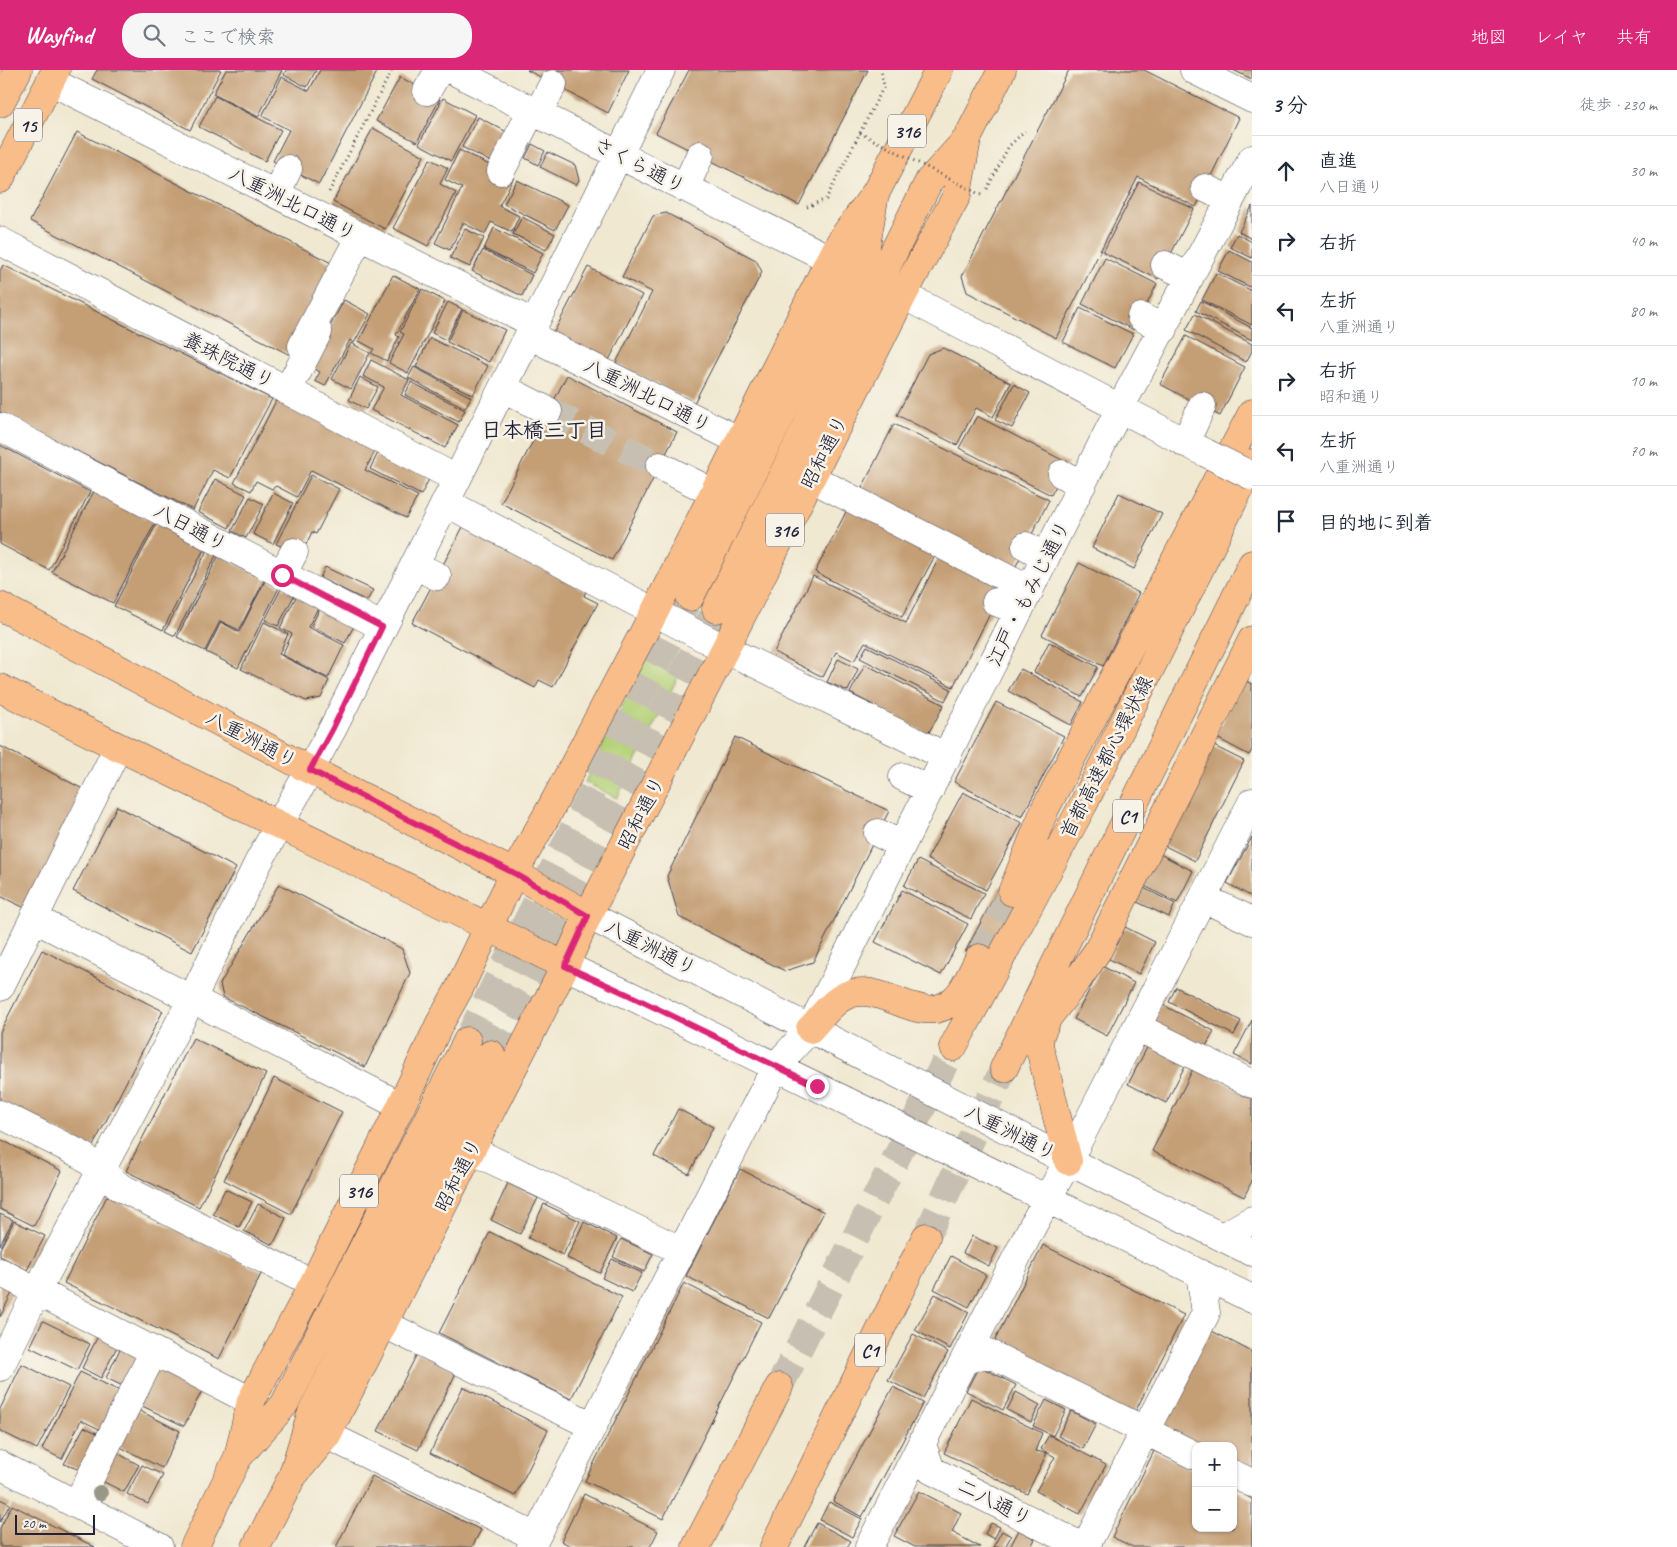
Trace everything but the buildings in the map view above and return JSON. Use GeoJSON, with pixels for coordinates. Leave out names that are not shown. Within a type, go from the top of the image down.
{"type":"FeatureCollection","features":[{"type":"Feature","properties":{"kind":"main road","name":"15"},"geometry":{"type":"LineString","coordinates":[[0,103],[18,70]]}},
{"type":"Feature","properties":{"kind":"main road","name":"316"},"geometry":{"type":"LineString","coordinates":[[194,1547],[238,1458],[251,1401],[313,1284],[440,1023],[459,989],[514,873],[551,808],[655,611],[830,259],[876,192],[939,70]]}},
{"type":"Feature","properties":{"kind":"main road","name":"昭和通り"},"geometry":{"type":"LineString","coordinates":[[716,609],[929,181],[967,139],[1002,70]]}},
{"type":"Feature","properties":{"kind":"main road","name":"15"},"geometry":{"type":"LineString","coordinates":[[0,180],[53,75]]}},
{"type":"Feature","properties":{"kind":"main road","name":"昭和通り"},"geometry":{"type":"LineString","coordinates":[[292,1477],[327,1435],[903,295],[957,195],[967,139]]}},
{"type":"Feature","properties":{"kind":"main road","name":"316"},"geometry":{"type":"LineString","coordinates":[[690,597],[866,246],[876,192]]}},
{"type":"Feature","properties":{"kind":"main road"},"geometry":{"type":"LineString","coordinates":[[1012,892],[1045,809],[1252,413]]}},
{"type":"Feature","properties":{"kind":"main road","name":"首都高速都心環状線"},"geometry":{"type":"LineString","coordinates":[[953,1047],[1084,805],[1252,463]]}},
{"type":"Feature","properties":{"kind":"main road","name":"C1"},"geometry":{"type":"LineString","coordinates":[[1004,1068],[1252,564]]}},
{"type":"Feature","properties":{"kind":"main road","name":"八重洲通り"},"geometry":{"type":"LineString","coordinates":[[0,606],[310,770],[514,873],[588,916]]}},
{"type":"Feature","properties":{"kind":"main road"},"geometry":{"type":"LineString","coordinates":[[1068,1161],[1039,1046],[1044,1026],[1048,1017],[1098,950],[1252,640]]}},
{"type":"Feature","properties":{"kind":"main road"},"geometry":{"type":"LineString","coordinates":[[0,688],[278,826],[488,926],[565,966]]}},
{"type":"Feature","properties":{"kind":"main road"},"geometry":{"type":"LineString","coordinates":[[810,1029],[833,1004],[843,996],[855,992],[869,992],[918,1009],[928,1010],[941,1007],[952,1001],[960,993],[979,958]]}},
{"type":"Feature","properties":{"kind":"main road","name":"316"},"geometry":{"type":"LineString","coordinates":[[238,1458],[284,1405],[467,1041]]}},
{"type":"Feature","properties":{"kind":"main road","name":"昭和通り"},"geometry":{"type":"LineString","coordinates":[[256,1547],[292,1477],[312,1412],[491,1054]]}},
{"type":"Feature","properties":{"kind":"main road","name":"C1"},"geometry":{"type":"LineString","coordinates":[[764,1547],[815,1462],[926,1237]]}},
{"type":"Feature","properties":{"kind":"main road"},"geometry":{"type":"LineString","coordinates":[[696,1547],[778,1387]]}},
{"type":"Feature","properties":{"kind":"main road"},"geometry":{"type":"LineString","coordinates":[[774,1547],[815,1462]]}},
{"type":"Feature","properties":{"kind":"street","name":"さくら通り"},"geometry":{"type":"LineString","coordinates":[[452,70],[830,259]]}},
{"type":"Feature","properties":{"kind":"street"},"geometry":{"type":"LineString","coordinates":[[0,1367],[37,1290],[192,999],[258,863],[333,728],[382,627],[426,570],[451,491],[661,70]]}},
{"type":"Feature","properties":{"kind":"street"},"geometry":{"type":"LineString","coordinates":[[1194,70],[1252,99]]}},
{"type":"Feature","properties":{"kind":"street","name":"八重洲北口通り"},"geometry":{"type":"LineString","coordinates":[[53,75],[276,194],[360,236],[381,257],[532,330],[740,441]]}},
{"type":"Feature","properties":{"kind":"street"},"geometry":{"type":"LineString","coordinates":[[501,171],[535,112],[554,84]]}},
{"type":"Feature","properties":{"kind":"street"},"geometry":{"type":"LineString","coordinates":[[685,188],[700,155]]}},
{"type":"Feature","properties":{"kind":"street","name":"江戸・もみじ通り"},"geometry":{"type":"LineString","coordinates":[[534,1542],[776,1066],[810,1029],[885,900],[902,845],[946,756],[1036,551],[1072,479],[1120,408],[1152,323],[1190,277],[1252,159]]}},
{"type":"Feature","properties":{"kind":"street"},"geometry":{"type":"LineString","coordinates":[[276,194],[288,169]]}},
{"type":"Feature","properties":{"kind":"street"},"geometry":{"type":"LineString","coordinates":[[1205,188],[1230,200]]}},
{"type":"Feature","properties":{"kind":"street"},"geometry":{"type":"LineString","coordinates":[[302,346],[360,236]]}},
{"type":"Feature","properties":{"kind":"street","name":"養珠院通り"},"geometry":{"type":"LineString","coordinates":[[0,241],[247,378],[288,390],[324,416],[655,611],[817,699],[946,756]]}},
{"type":"Feature","properties":{"kind":"street"},"geometry":{"type":"LineString","coordinates":[[1166,265],[1190,277]]}},
{"type":"Feature","properties":{"kind":"street"},"geometry":{"type":"LineString","coordinates":[[903,295],[1252,476]]}},
{"type":"Feature","properties":{"kind":"street"},"geometry":{"type":"LineString","coordinates":[[288,390],[335,300]]}},
{"type":"Feature","properties":{"kind":"street"},"geometry":{"type":"LineString","coordinates":[[503,388],[548,411]]}},
{"type":"Feature","properties":{"kind":"street"},"geometry":{"type":"LineString","coordinates":[[1195,448],[1202,406]]}},
{"type":"Feature","properties":{"kind":"street","name":"八日通り"},"geometry":{"type":"LineString","coordinates":[[0,427],[51,463],[138,507],[178,511],[288,564],[382,627]]}},
{"type":"Feature","properties":{"kind":"street"},"geometry":{"type":"LineString","coordinates":[[660,466],[714,493]]}},
{"type":"Feature","properties":{"kind":"street"},"geometry":{"type":"LineString","coordinates":[[811,478],[1015,601]]}},
{"type":"Feature","properties":{"kind":"street"},"geometry":{"type":"LineString","coordinates":[[0,987],[118,747]]}},
{"type":"Feature","properties":{"kind":"street"},"geometry":{"type":"LineString","coordinates":[[903,777],[930,790]]}},
{"type":"Feature","properties":{"kind":"street"},"geometry":{"type":"LineString","coordinates":[[869,1547],[1252,802]]}},
{"type":"Feature","properties":{"kind":"street"},"geometry":{"type":"LineString","coordinates":[[878,833],[902,845]]}},
{"type":"Feature","properties":{"kind":"street"},"geometry":{"type":"LineString","coordinates":[[1203,898],[1252,921]]}},
{"type":"Feature","properties":{"kind":"street","name":"八重洲通り"},"geometry":{"type":"LineString","coordinates":[[588,916],[1068,1161],[1252,1252]]}},
{"type":"Feature","properties":{"kind":"street"},"geometry":{"type":"LineString","coordinates":[[35,919],[401,1106]]}},
{"type":"Feature","properties":{"kind":"street"},"geometry":{"type":"LineString","coordinates":[[565,966],[776,1066],[1252,1299]]}},
{"type":"Feature","properties":{"kind":"street"},"geometry":{"type":"LineString","coordinates":[[1136,1027],[1252,1084]]}},
{"type":"Feature","properties":{"kind":"street"},"geometry":{"type":"LineString","coordinates":[[0,1114],[82,1155],[120,1187],[313,1284]]}},
{"type":"Feature","properties":{"kind":"street"},"geometry":{"type":"LineString","coordinates":[[471,1150],[682,1251]]}},
{"type":"Feature","properties":{"kind":"street"},"geometry":{"type":"LineString","coordinates":[[1222,1237],[1252,1220]]}},
{"type":"Feature","properties":{"kind":"street"},"geometry":{"type":"LineString","coordinates":[[0,1272],[251,1401]]}},
{"type":"Feature","properties":{"kind":"street"},"geometry":{"type":"LineString","coordinates":[[1084,1547],[1206,1313],[1200,1274]]}},
{"type":"Feature","properties":{"kind":"street"},"geometry":{"type":"LineString","coordinates":[[384,1324],[593,1426]]}},
{"type":"Feature","properties":{"kind":"street"},"geometry":{"type":"LineString","coordinates":[[77,1504],[154,1351]]}},
{"type":"Feature","properties":{"kind":"street"},"geometry":{"type":"LineString","coordinates":[[965,1360],[988,1353],[1192,1454]]}},
{"type":"Feature","properties":{"kind":"street"},"geometry":{"type":"LineString","coordinates":[[327,1435],[534,1542]]}},
{"type":"Feature","properties":{"kind":"street","name":"二八通り"},"geometry":{"type":"LineString","coordinates":[[922,1444],[931,1470],[1084,1547]]}},
{"type":"Feature","properties":{"kind":"street"},"geometry":{"type":"LineString","coordinates":[[0,1465],[158,1547]]}},
{"type":"Feature","properties":{"kind":"street"},"geometry":{"type":"LineString","coordinates":[[1237,1476],[1252,1483]]}},
{"type":"Feature","properties":{"kind":"path"},"geometry":{"type":"LineString","coordinates":[[317,215],[392,70]]}},
{"type":"Feature","properties":{"kind":"path"},"geometry":{"type":"LineString","coordinates":[[807,208],[826,199],[884,86],[882,70]]}},
{"type":"Feature","properties":{"kind":"path"},"geometry":{"type":"LineString","coordinates":[[860,133],[983,196],[1009,146],[1024,131]]}},
{"type":"Feature","properties":{"kind":"green space"},"geometry":{"type":"Polygon","coordinates":[[[660,647],[678,657],[682,669],[617,798],[585,782],[649,652],[660,647]]]}},
{"type":"Feature","properties":{"kind":"tunnel"},"geometry":{"type":"LineString","coordinates":[[548,411],[660,466]]}},
{"type":"Feature","properties":{"kind":"tunnel"},"geometry":{"type":"LineString","coordinates":[[467,1041],[690,597]]}},
{"type":"Feature","properties":{"kind":"tunnel"},"geometry":{"type":"LineString","coordinates":[[491,1054],[716,609]]}},
{"type":"Feature","properties":{"kind":"tunnel"},"geometry":{"type":"LineString","coordinates":[[979,958],[1012,892]]}},
{"type":"Feature","properties":{"kind":"tunnel"},"geometry":{"type":"LineString","coordinates":[[779,1387],[953,1047]]}},
{"type":"Feature","properties":{"kind":"tunnel"},"geometry":{"type":"LineString","coordinates":[[926,1237],[1004,1068]]}},
{"type":"Feature","properties":{"kind":"district","name":"日本橋三丁目"},"geometry":{"type":"Point","coordinates":[544,430]}},
{"type":"Feature","properties":{"kind":"route"},"geometry":{"type":"LineString","coordinates":[[282,575],[382,627],[333,728],[310,770],[514,873],[588,916],[565,966],[817,1086]]}}]}
